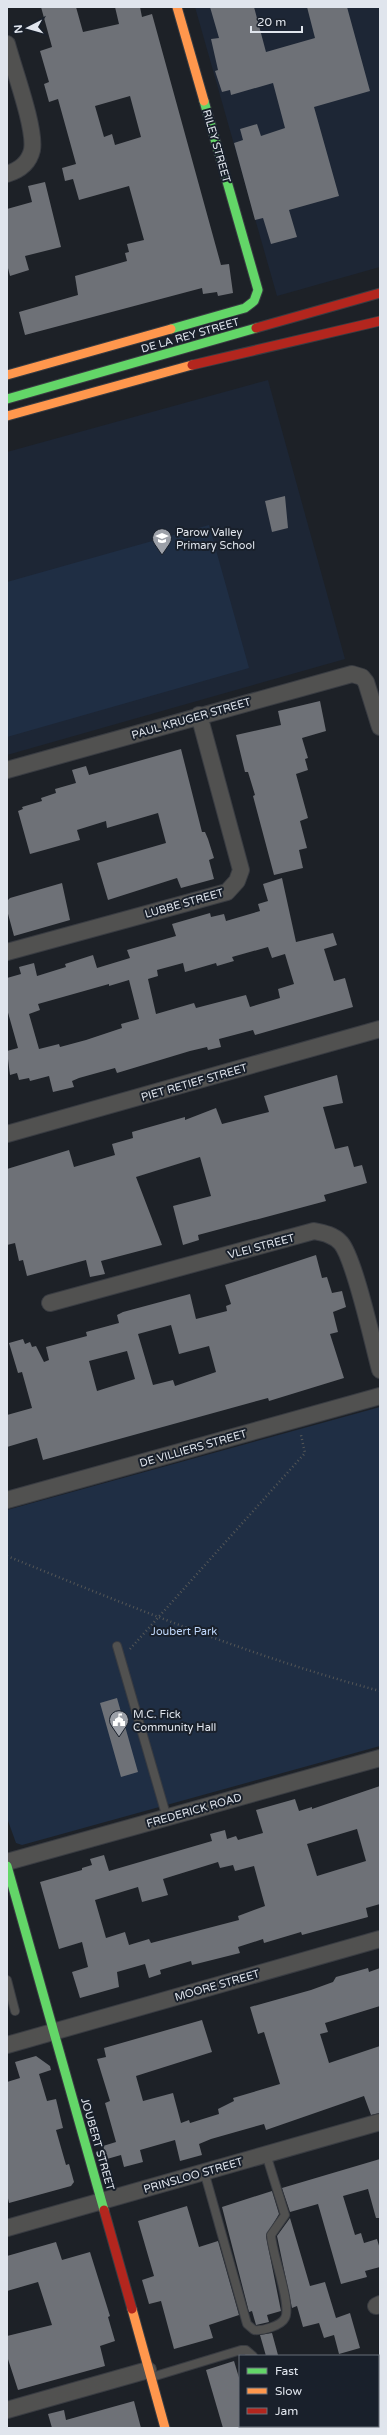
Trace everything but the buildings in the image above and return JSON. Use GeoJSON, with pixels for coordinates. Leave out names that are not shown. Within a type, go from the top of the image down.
{"type":"FeatureCollection","features":[{"type":"Feature","properties":{"kind":"street","name":"RILEY STREET"},"geometry":{"type":"LineString","coordinates":[[177,7],[258,286]]}},
{"type":"Feature","properties":{"kind":"street"},"geometry":{"type":"LineString","coordinates":[[7,44],[31,132],[32,149],[27,162],[16,171],[7,174]]}},
{"type":"Feature","properties":{"kind":"street"},"geometry":{"type":"LineString","coordinates":[[343,303],[380,285]]}},
{"type":"Feature","properties":{"kind":"street","name":"DE LA REY STREET"},"geometry":{"type":"LineString","coordinates":[[7,375],[248,308],[256,298],[258,286]]}},
{"type":"Feature","properties":{"kind":"street","name":"DE LA REY STREET"},"geometry":{"type":"LineString","coordinates":[[7,399],[380,293]]}},
{"type":"Feature","properties":{"kind":"street"},"geometry":{"type":"LineString","coordinates":[[7,416],[157,373],[380,321]]}},
{"type":"Feature","properties":{"kind":"street"},"geometry":{"type":"LineString","coordinates":[[350,328],[380,326]]}},
{"type":"Feature","properties":{"kind":"street","name":"PAUL KRUGER STREET"},"geometry":{"type":"LineString","coordinates":[[7,770],[199,715],[352,674],[362,677],[369,688],[380,728]]}},
{"type":"Feature","properties":{"kind":"street","name":"LUBBE STREET"},"geometry":{"type":"LineString","coordinates":[[7,952],[227,892],[237,881],[241,870],[199,715]]}},
{"type":"Feature","properties":{"kind":"street","name":"PIET RETIEF STREET"},"geometry":{"type":"LineString","coordinates":[[7,1134],[380,1029]]}},
{"type":"Feature","properties":{"kind":"street","name":"VLEI STREET"},"geometry":{"type":"LineString","coordinates":[[50,1303],[314,1231],[328,1234],[341,1243],[350,1261],[380,1370]]}},
{"type":"Feature","properties":{"kind":"street","name":"DE VILLIERS STREET"},"geometry":{"type":"LineString","coordinates":[[7,1500],[380,1396]]}},
{"type":"Feature","properties":{"kind":"street","name":"FREDERICK ROAD"},"geometry":{"type":"LineString","coordinates":[[7,1862],[380,1758]]}},
{"type":"Feature","properties":{"kind":"street","name":"JOUBERT STREET"},"geometry":{"type":"LineString","coordinates":[[7,1866],[165,2428]]}},
{"type":"Feature","properties":{"kind":"street","name":"MOORE STREET"},"geometry":{"type":"LineString","coordinates":[[7,2045],[380,1939]]}},
{"type":"Feature","properties":{"kind":"street","name":"PRINSLOO STREET"},"geometry":{"type":"LineString","coordinates":[[7,2228],[380,2122]]}},
{"type":"Feature","properties":{"kind":"street"},"geometry":{"type":"LineString","coordinates":[[7,2410],[149,2374]]}},
{"type":"Feature","properties":{"kind":"lane"},"geometry":{"type":"LineString","coordinates":[[117,1646],[167,1818]]}},
{"type":"Feature","properties":{"kind":"lane"},"geometry":{"type":"LineString","coordinates":[[7,1980],[15,2011]]}},
{"type":"Feature","properties":{"kind":"lane"},"geometry":{"type":"LineString","coordinates":[[204,2171],[247,2324],[254,2330],[260,2330],[282,2323],[285,2319],[287,2307],[271,2235],[283,2220],[284,2207],[266,2154]]}},
{"type":"Feature","properties":{"kind":"lane"},"geometry":{"type":"LineString","coordinates":[[149,2374],[241,2350],[246,2350],[252,2355]]}},
{"type":"Feature","properties":{"kind":"path"},"geometry":{"type":"LineString","coordinates":[[121,1660],[304,1453],[298,1419]]}},
{"type":"Feature","properties":{"kind":"path"},"geometry":{"type":"LineString","coordinates":[[7,1556],[157,1618],[324,1676],[380,1691]]}},
{"type":"Feature","properties":{"kind":"shaded area"},"geometry":{"type":"Polygon","coordinates":[[[195,7],[380,7],[380,267],[277,296],[195,7]]]}},
{"type":"Feature","properties":{"kind":"shaded area","name":"Parow Valley Primary School"},"geometry":{"type":"Polygon","coordinates":[[[268,380],[345,659],[7,755],[7,452],[268,380]]]}},
{"type":"Feature","properties":{"kind":"green space"},"geometry":{"type":"Polygon","coordinates":[[[209,525],[249,668],[7,737],[7,582],[209,525]]]}},
{"type":"Feature","properties":{"kind":"green space","name":"Joubert Park"},"geometry":{"type":"Polygon","coordinates":[[[380,1407],[380,1746],[22,1845],[16,1843],[7,1818],[7,1510],[380,1407]]]}},
{"type":"Feature","properties":{"kind":"traffic: fast"},"geometry":{"type":"LineString","coordinates":[[171,329],[245,308],[254,301],[258,290],[204,101]]}},
{"type":"Feature","properties":{"kind":"traffic: fast"},"geometry":{"type":"LineString","coordinates":[[7,399],[256,328]]}},
{"type":"Feature","properties":{"kind":"traffic: fast"},"geometry":{"type":"LineString","coordinates":[[7,1866],[104,2210]]}},
{"type":"Feature","properties":{"kind":"traffic: slow"},"geometry":{"type":"LineString","coordinates":[[177,7],[204,101]]}},
{"type":"Feature","properties":{"kind":"traffic: slow"},"geometry":{"type":"LineString","coordinates":[[7,375],[171,329]]}},
{"type":"Feature","properties":{"kind":"traffic: slow"},"geometry":{"type":"LineString","coordinates":[[7,416],[192,365]]}},
{"type":"Feature","properties":{"kind":"traffic: slow"},"geometry":{"type":"LineString","coordinates":[[132,2309],[165,2428]]}},
{"type":"Feature","properties":{"kind":"traffic: jam"},"geometry":{"type":"LineString","coordinates":[[256,328],[380,293]]}},
{"type":"Feature","properties":{"kind":"traffic: jam"},"geometry":{"type":"LineString","coordinates":[[192,365],[380,321]]}},
{"type":"Feature","properties":{"kind":"traffic: jam"},"geometry":{"type":"LineString","coordinates":[[104,2210],[132,2309]]}},
{"type":"Feature","properties":{"kind":"place","name":"Parow Valley Primary School"},"geometry":{"type":"Point","coordinates":[162,555]}},
{"type":"Feature","properties":{"kind":"place","name":"M.C. Fick Community Hall"},"geometry":{"type":"Point","coordinates":[119,1737]}}]}
